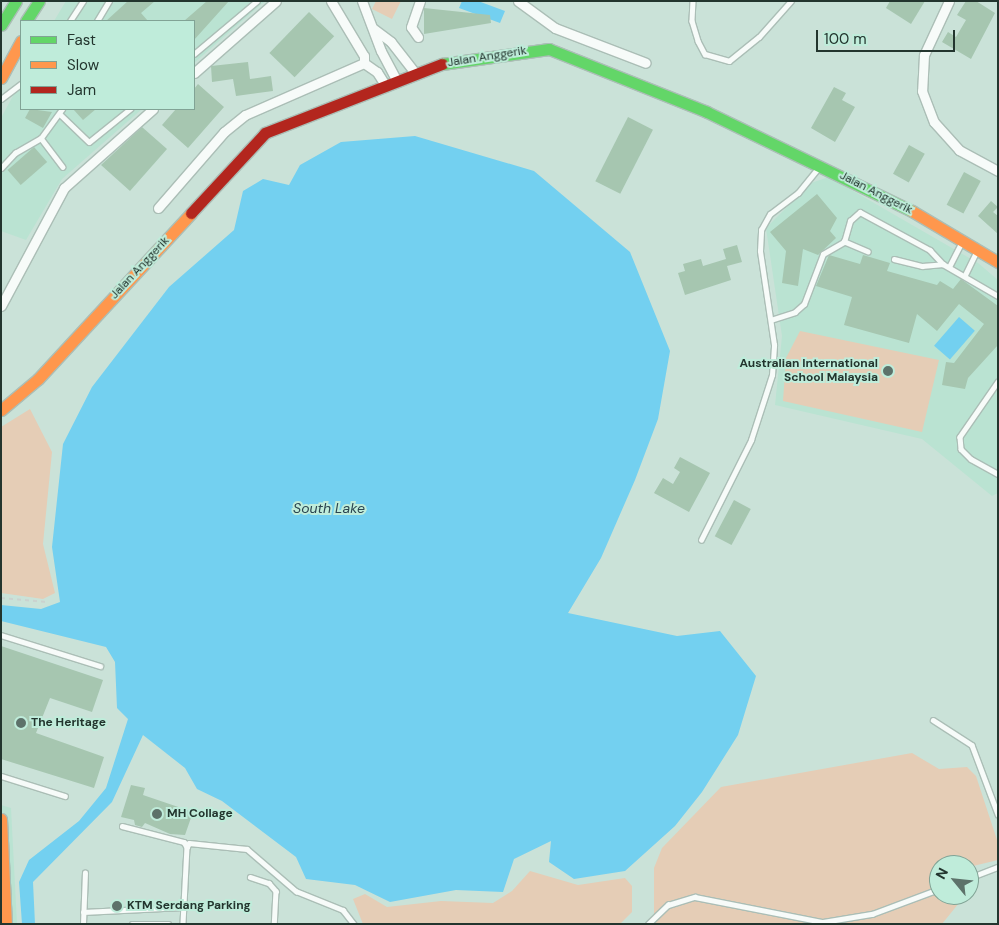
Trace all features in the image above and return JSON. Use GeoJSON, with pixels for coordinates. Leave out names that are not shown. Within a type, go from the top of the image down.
{"type":"FeatureCollection","features":[{"type":"Feature","properties":{"kind":"main road"},"geometry":{"type":"LineString","coordinates":[[1,4],[4,1]]}},
{"type":"Feature","properties":{"kind":"main road"},"geometry":{"type":"LineString","coordinates":[[1,25],[16,1]]}},
{"type":"Feature","properties":{"kind":"main road"},"geometry":{"type":"LineString","coordinates":[[27,20],[39,1]]}},
{"type":"Feature","properties":{"kind":"main road"},"geometry":{"type":"LineString","coordinates":[[35,20],[46,1]]}},
{"type":"Feature","properties":{"kind":"main road"},"geometry":{"type":"LineString","coordinates":[[1,59],[20,30]]}},
{"type":"Feature","properties":{"kind":"main road"},"geometry":{"type":"LineString","coordinates":[[1,78],[20,44]]}},
{"type":"Feature","properties":{"kind":"main road","name":"Jalan Anggerik"},"geometry":{"type":"LineString","coordinates":[[1,410],[38,379],[265,133],[415,73],[448,62],[549,50],[707,112],[819,165],[963,240],[998,262]]}},
{"type":"Feature","properties":{"kind":"main road"},"geometry":{"type":"LineString","coordinates":[[1,819],[6,924]]}},
{"type":"Feature","properties":{"kind":"street"},"geometry":{"type":"LineString","coordinates":[[195,72],[276,1]]}},
{"type":"Feature","properties":{"kind":"street"},"geometry":{"type":"LineString","coordinates":[[331,1],[364,56],[364,64]]}},
{"type":"Feature","properties":{"kind":"street"},"geometry":{"type":"LineString","coordinates":[[362,1],[397,81]]}},
{"type":"Feature","properties":{"kind":"street"},"geometry":{"type":"LineString","coordinates":[[418,37],[411,27],[420,1]]}},
{"type":"Feature","properties":{"kind":"street"},"geometry":{"type":"LineString","coordinates":[[518,1],[555,28],[646,63]]}},
{"type":"Feature","properties":{"kind":"street"},"geometry":{"type":"LineString","coordinates":[[949,1],[924,55],[922,91],[934,122],[959,150],[998,171]]}},
{"type":"Feature","properties":{"kind":"street"},"geometry":{"type":"LineString","coordinates":[[374,29],[391,42],[415,73]]}},
{"type":"Feature","properties":{"kind":"street"},"geometry":{"type":"LineString","coordinates":[[364,64],[378,72],[385,85]]}},
{"type":"Feature","properties":{"kind":"street"},"geometry":{"type":"LineString","coordinates":[[158,208],[224,132],[245,115],[364,64]]}},
{"type":"Feature","properties":{"kind":"street"},"geometry":{"type":"LineString","coordinates":[[1,306],[64,188],[152,110]]}},
{"type":"Feature","properties":{"kind":"lane"},"geometry":{"type":"LineString","coordinates":[[71,20],[83,1]]}},
{"type":"Feature","properties":{"kind":"lane"},"geometry":{"type":"LineString","coordinates":[[98,20],[109,1]]}},
{"type":"Feature","properties":{"kind":"lane"},"geometry":{"type":"LineString","coordinates":[[195,53],[257,1]]}},
{"type":"Feature","properties":{"kind":"lane"},"geometry":{"type":"LineString","coordinates":[[693,1],[692,21],[698,41],[705,54],[729,61],[759,37],[791,1]]}},
{"type":"Feature","properties":{"kind":"lane"},"geometry":{"type":"LineString","coordinates":[[1,99],[20,85]]}},
{"type":"Feature","properties":{"kind":"lane"},"geometry":{"type":"LineString","coordinates":[[1,168],[15,153],[41,138],[62,110]]}},
{"type":"Feature","properties":{"kind":"lane"},"geometry":{"type":"LineString","coordinates":[[60,114],[89,142],[129,110]]}},
{"type":"Feature","properties":{"kind":"lane"},"geometry":{"type":"LineString","coordinates":[[41,138],[63,167]]}},
{"type":"Feature","properties":{"kind":"lane"},"geometry":{"type":"LineString","coordinates":[[701,540],[763,409],[774,345],[760,251],[760,230],[770,214],[810,181],[819,165]]}},
{"type":"Feature","properties":{"kind":"lane"},"geometry":{"type":"LineString","coordinates":[[771,320],[795,312],[804,304],[823,254],[844,242],[850,221],[860,212],[930,250],[943,264],[965,275],[998,296]]}},
{"type":"Feature","properties":{"kind":"lane"},"geometry":{"type":"LineString","coordinates":[[949,267],[963,240]]}},
{"type":"Feature","properties":{"kind":"lane"},"geometry":{"type":"LineString","coordinates":[[844,242],[868,252]]}},
{"type":"Feature","properties":{"kind":"lane"},"geometry":{"type":"LineString","coordinates":[[965,275],[978,249]]}},
{"type":"Feature","properties":{"kind":"lane"},"geometry":{"type":"LineString","coordinates":[[894,259],[922,266],[943,264]]}},
{"type":"Feature","properties":{"kind":"lane"},"geometry":{"type":"LineString","coordinates":[[998,382],[960,437],[961,449],[971,459],[998,474]]}},
{"type":"Feature","properties":{"kind":"lane"},"geometry":{"type":"LineString","coordinates":[[1,635],[100,666]]}},
{"type":"Feature","properties":{"kind":"lane"},"geometry":{"type":"LineString","coordinates":[[932,720],[972,745],[998,814]]}},
{"type":"Feature","properties":{"kind":"lane"},"geometry":{"type":"LineString","coordinates":[[1,776],[65,796]]}},
{"type":"Feature","properties":{"kind":"lane"},"geometry":{"type":"LineString","coordinates":[[122,826],[184,842],[187,847],[183,924]]}},
{"type":"Feature","properties":{"kind":"lane"},"geometry":{"type":"LineString","coordinates":[[187,847],[189,843],[247,849],[296,891],[343,910],[354,924]]}},
{"type":"Feature","properties":{"kind":"lane"},"geometry":{"type":"LineString","coordinates":[[979,874],[998,867]]}},
{"type":"Feature","properties":{"kind":"lane"},"geometry":{"type":"LineString","coordinates":[[83,924],[85,873]]}},
{"type":"Feature","properties":{"kind":"lane"},"geometry":{"type":"LineString","coordinates":[[250,877],[263,880],[276,891],[274,924]]}},
{"type":"Feature","properties":{"kind":"lane"},"geometry":{"type":"LineString","coordinates":[[648,924],[668,905],[695,897],[823,922],[872,914],[929,893]]}},
{"type":"Feature","properties":{"kind":"lane"},"geometry":{"type":"LineString","coordinates":[[83,912],[183,907]]}},
{"type":"Feature","properties":{"kind":"lane"},"geometry":{"type":"LineString","coordinates":[[132,924],[169,924]]}},
{"type":"Feature","properties":{"kind":"path"},"geometry":{"type":"LineString","coordinates":[[1,598],[47,602]]}},
{"type":"Feature","properties":{"kind":"shaded area"},"geometry":{"type":"Polygon","coordinates":[[[66,1],[265,1],[195,62],[195,20],[55,20],[66,1]]]}},
{"type":"Feature","properties":{"kind":"shaded area"},"geometry":{"type":"Polygon","coordinates":[[[376,1],[401,1],[392,19],[372,9],[376,1]]]}},
{"type":"Feature","properties":{"kind":"shaded area"},"geometry":{"type":"Polygon","coordinates":[[[20,83],[20,110],[141,110],[62,179],[26,240],[1,231],[1,118],[20,83]]]}},
{"type":"Feature","properties":{"kind":"shaded area","name":"Australian International School Malaysia"},"geometry":{"type":"Polygon","coordinates":[[[829,177],[978,263],[998,280],[998,493],[992,496],[922,439],[775,405],[782,336],[766,228],[811,183],[829,177]]]}},
{"type":"Feature","properties":{"kind":"shaded area"},"geometry":{"type":"Polygon","coordinates":[[[800,331],[939,360],[922,432],[783,401],[786,358],[800,331]]]}},
{"type":"Feature","properties":{"kind":"shaded area"},"geometry":{"type":"Polygon","coordinates":[[[30,409],[52,452],[43,544],[55,593],[43,599],[1,593],[1,427],[30,409]]]}},
{"type":"Feature","properties":{"kind":"shaded area"},"geometry":{"type":"Polygon","coordinates":[[[912,753],[939,769],[967,767],[976,776],[998,843],[998,860],[979,865],[979,855],[929,855],[929,905],[957,905],[942,924],[654,924],[654,868],[662,848],[721,787],[912,753]]]}},
{"type":"Feature","properties":{"kind":"shaded area"},"geometry":{"type":"Polygon","coordinates":[[[1,805],[11,808],[17,924],[1,924],[1,805]]]}},
{"type":"Feature","properties":{"kind":"shaded area"},"geometry":{"type":"Polygon","coordinates":[[[530,871],[578,885],[625,878],[632,886],[632,912],[620,924],[363,924],[353,899],[365,894],[387,907],[441,901],[493,903],[512,891],[530,871]]]}},
{"type":"Feature","properties":{"kind":"water"},"geometry":{"type":"Polygon","coordinates":[[[462,1],[478,1],[505,11],[500,23],[459,8],[462,1]]]}},
{"type":"Feature","properties":{"kind":"water","name":"South Lake"},"geometry":{"type":"Polygon","coordinates":[[[415,136],[534,171],[630,252],[670,351],[658,419],[635,480],[601,558],[568,613],[677,636],[720,631],[756,676],[738,735],[702,792],[675,826],[625,871],[574,879],[549,862],[551,841],[514,859],[503,892],[456,890],[390,902],[355,885],[306,879],[296,857],[222,801],[197,789],[185,768],[143,735],[112,802],[33,882],[35,924],[22,924],[19,882],[29,860],[79,821],[106,788],[128,719],[117,708],[115,662],[106,647],[1,621],[1,605],[41,609],[60,602],[52,547],[63,444],[92,387],[169,287],[234,230],[243,191],[263,179],[289,185],[300,165],[341,142],[415,136]]]}},
{"type":"Feature","properties":{"kind":"water"},"geometry":{"type":"Polygon","coordinates":[[[959,317],[975,331],[950,359],[934,346],[959,317]]]}},
{"type":"Feature","properties":{"kind":"building"},"geometry":{"type":"Polygon","coordinates":[[[128,1],[155,1],[141,13],[147,20],[107,20],[128,1]]]}},
{"type":"Feature","properties":{"kind":"building"},"geometry":{"type":"Polygon","coordinates":[[[207,1],[229,1],[195,39],[195,20],[185,20],[207,1]]]}},
{"type":"Feature","properties":{"kind":"building"},"geometry":{"type":"Polygon","coordinates":[[[890,1],[925,1],[911,24],[886,8],[890,1]]]}},
{"type":"Feature","properties":{"kind":"building"},"geometry":{"type":"Polygon","coordinates":[[[966,1],[976,1],[995,13],[971,59],[942,42],[948,32],[956,37],[966,20],[957,15],[966,1]]]}},
{"type":"Feature","properties":{"kind":"building"},"geometry":{"type":"Polygon","coordinates":[[[424,8],[490,15],[491,23],[424,34],[424,8]]]}},
{"type":"Feature","properties":{"kind":"building"},"geometry":{"type":"Polygon","coordinates":[[[309,12],[334,36],[295,77],[269,53],[309,12]]]}},
{"type":"Feature","properties":{"kind":"building"},"geometry":{"type":"Polygon","coordinates":[[[248,62],[250,79],[271,76],[273,91],[236,96],[233,79],[212,82],[211,66],[248,62]]]}},
{"type":"Feature","properties":{"kind":"building"},"geometry":{"type":"Polygon","coordinates":[[[198,84],[224,107],[188,148],[162,125],[175,110],[195,110],[195,88],[198,84]]]}},
{"type":"Feature","properties":{"kind":"building"},"geometry":{"type":"Polygon","coordinates":[[[834,87],[846,93],[842,100],[855,107],[835,142],[811,128],[834,87]]]}},
{"type":"Feature","properties":{"kind":"building"},"geometry":{"type":"Polygon","coordinates":[[[29,110],[52,112],[43,128],[25,118],[29,110]]]}},
{"type":"Feature","properties":{"kind":"building"},"geometry":{"type":"Polygon","coordinates":[[[74,110],[95,110],[83,120],[74,110]]]}},
{"type":"Feature","properties":{"kind":"building"},"geometry":{"type":"Polygon","coordinates":[[[628,117],[653,130],[620,194],[595,181],[628,117]]]}},
{"type":"Feature","properties":{"kind":"building"},"geometry":{"type":"Polygon","coordinates":[[[142,127],[167,149],[130,191],[101,165],[142,127]]]}},
{"type":"Feature","properties":{"kind":"building"},"geometry":{"type":"Polygon","coordinates":[[[909,145],[925,154],[909,183],[893,174],[909,145]]]}},
{"type":"Feature","properties":{"kind":"building"},"geometry":{"type":"Polygon","coordinates":[[[34,147],[47,162],[21,185],[8,170],[34,147]]]}},
{"type":"Feature","properties":{"kind":"building"},"geometry":{"type":"Polygon","coordinates":[[[964,172],[981,181],[963,214],[947,205],[964,172]]]}},
{"type":"Feature","properties":{"kind":"building"},"geometry":{"type":"Polygon","coordinates":[[[817,194],[837,218],[830,231],[836,238],[818,255],[803,249],[798,286],[782,283],[786,251],[770,232],[817,194]]]}},
{"type":"Feature","properties":{"kind":"building"},"geometry":{"type":"Polygon","coordinates":[[[991,201],[998,207],[993,212],[998,216],[998,234],[978,216],[991,201]]]}},
{"type":"Feature","properties":{"kind":"building"},"geometry":{"type":"Polygon","coordinates":[[[737,245],[742,262],[727,266],[731,280],[685,295],[678,273],[685,271],[683,264],[701,259],[703,266],[726,259],[723,249],[737,245]]]}},
{"type":"Feature","properties":{"kind":"building"},"geometry":{"type":"Polygon","coordinates":[[[829,255],[860,264],[863,255],[890,263],[887,271],[937,285],[940,281],[953,289],[961,279],[998,306],[998,345],[968,378],[965,389],[942,385],[946,362],[954,363],[984,324],[959,304],[937,331],[917,314],[909,343],[844,325],[852,297],[816,286],[829,255]]]}},
{"type":"Feature","properties":{"kind":"building"},"geometry":{"type":"Polygon","coordinates":[[[680,457],[710,473],[689,512],[654,493],[663,478],[673,484],[680,472],[674,468],[680,457]]]}},
{"type":"Feature","properties":{"kind":"building"},"geometry":{"type":"Polygon","coordinates":[[[734,500],[751,509],[732,545],[715,536],[734,500]]]}},
{"type":"Feature","properties":{"kind":"building","name":"The Heritage"},"geometry":{"type":"Polygon","coordinates":[[[1,646],[103,680],[92,712],[50,698],[36,733],[104,757],[94,788],[1,759],[1,646]]]}},
{"type":"Feature","properties":{"kind":"building","name":"MH Collage"},"geometry":{"type":"Polygon","coordinates":[[[131,785],[145,788],[143,795],[193,812],[185,835],[170,834],[145,823],[142,827],[135,825],[134,820],[121,817],[131,785]]]}},
{"type":"Feature","properties":{"kind":"traffic: fast"},"geometry":{"type":"LineString","coordinates":[[1,25],[16,1]]}},
{"type":"Feature","properties":{"kind":"traffic: fast"},"geometry":{"type":"LineString","coordinates":[[27,20],[39,1]]}},
{"type":"Feature","properties":{"kind":"traffic: fast"},"geometry":{"type":"LineString","coordinates":[[442,64],[549,49],[707,112],[912,211]]}},
{"type":"Feature","properties":{"kind":"traffic: slow"},"geometry":{"type":"LineString","coordinates":[[1,78],[20,43]]}},
{"type":"Feature","properties":{"kind":"traffic: slow"},"geometry":{"type":"LineString","coordinates":[[912,211],[998,262]]}},
{"type":"Feature","properties":{"kind":"traffic: slow"},"geometry":{"type":"LineString","coordinates":[[1,410],[38,379],[191,213]]}},
{"type":"Feature","properties":{"kind":"traffic: slow"},"geometry":{"type":"LineString","coordinates":[[1,819],[6,924]]}},
{"type":"Feature","properties":{"kind":"traffic: jam"},"geometry":{"type":"LineString","coordinates":[[191,213],[265,133],[442,64]]}},
{"type":"Feature","properties":{"kind":"place","name":"Australian International School Malaysia"},"geometry":{"type":"Point","coordinates":[888,371]}},
{"type":"Feature","properties":{"kind":"place","name":"The Heritage"},"geometry":{"type":"Point","coordinates":[21,723]}},
{"type":"Feature","properties":{"kind":"place","name":"MH Collage"},"geometry":{"type":"Point","coordinates":[157,814]}},
{"type":"Feature","properties":{"kind":"place","name":"KTM Serdang Parking"},"geometry":{"type":"Point","coordinates":[117,906]}}]}
